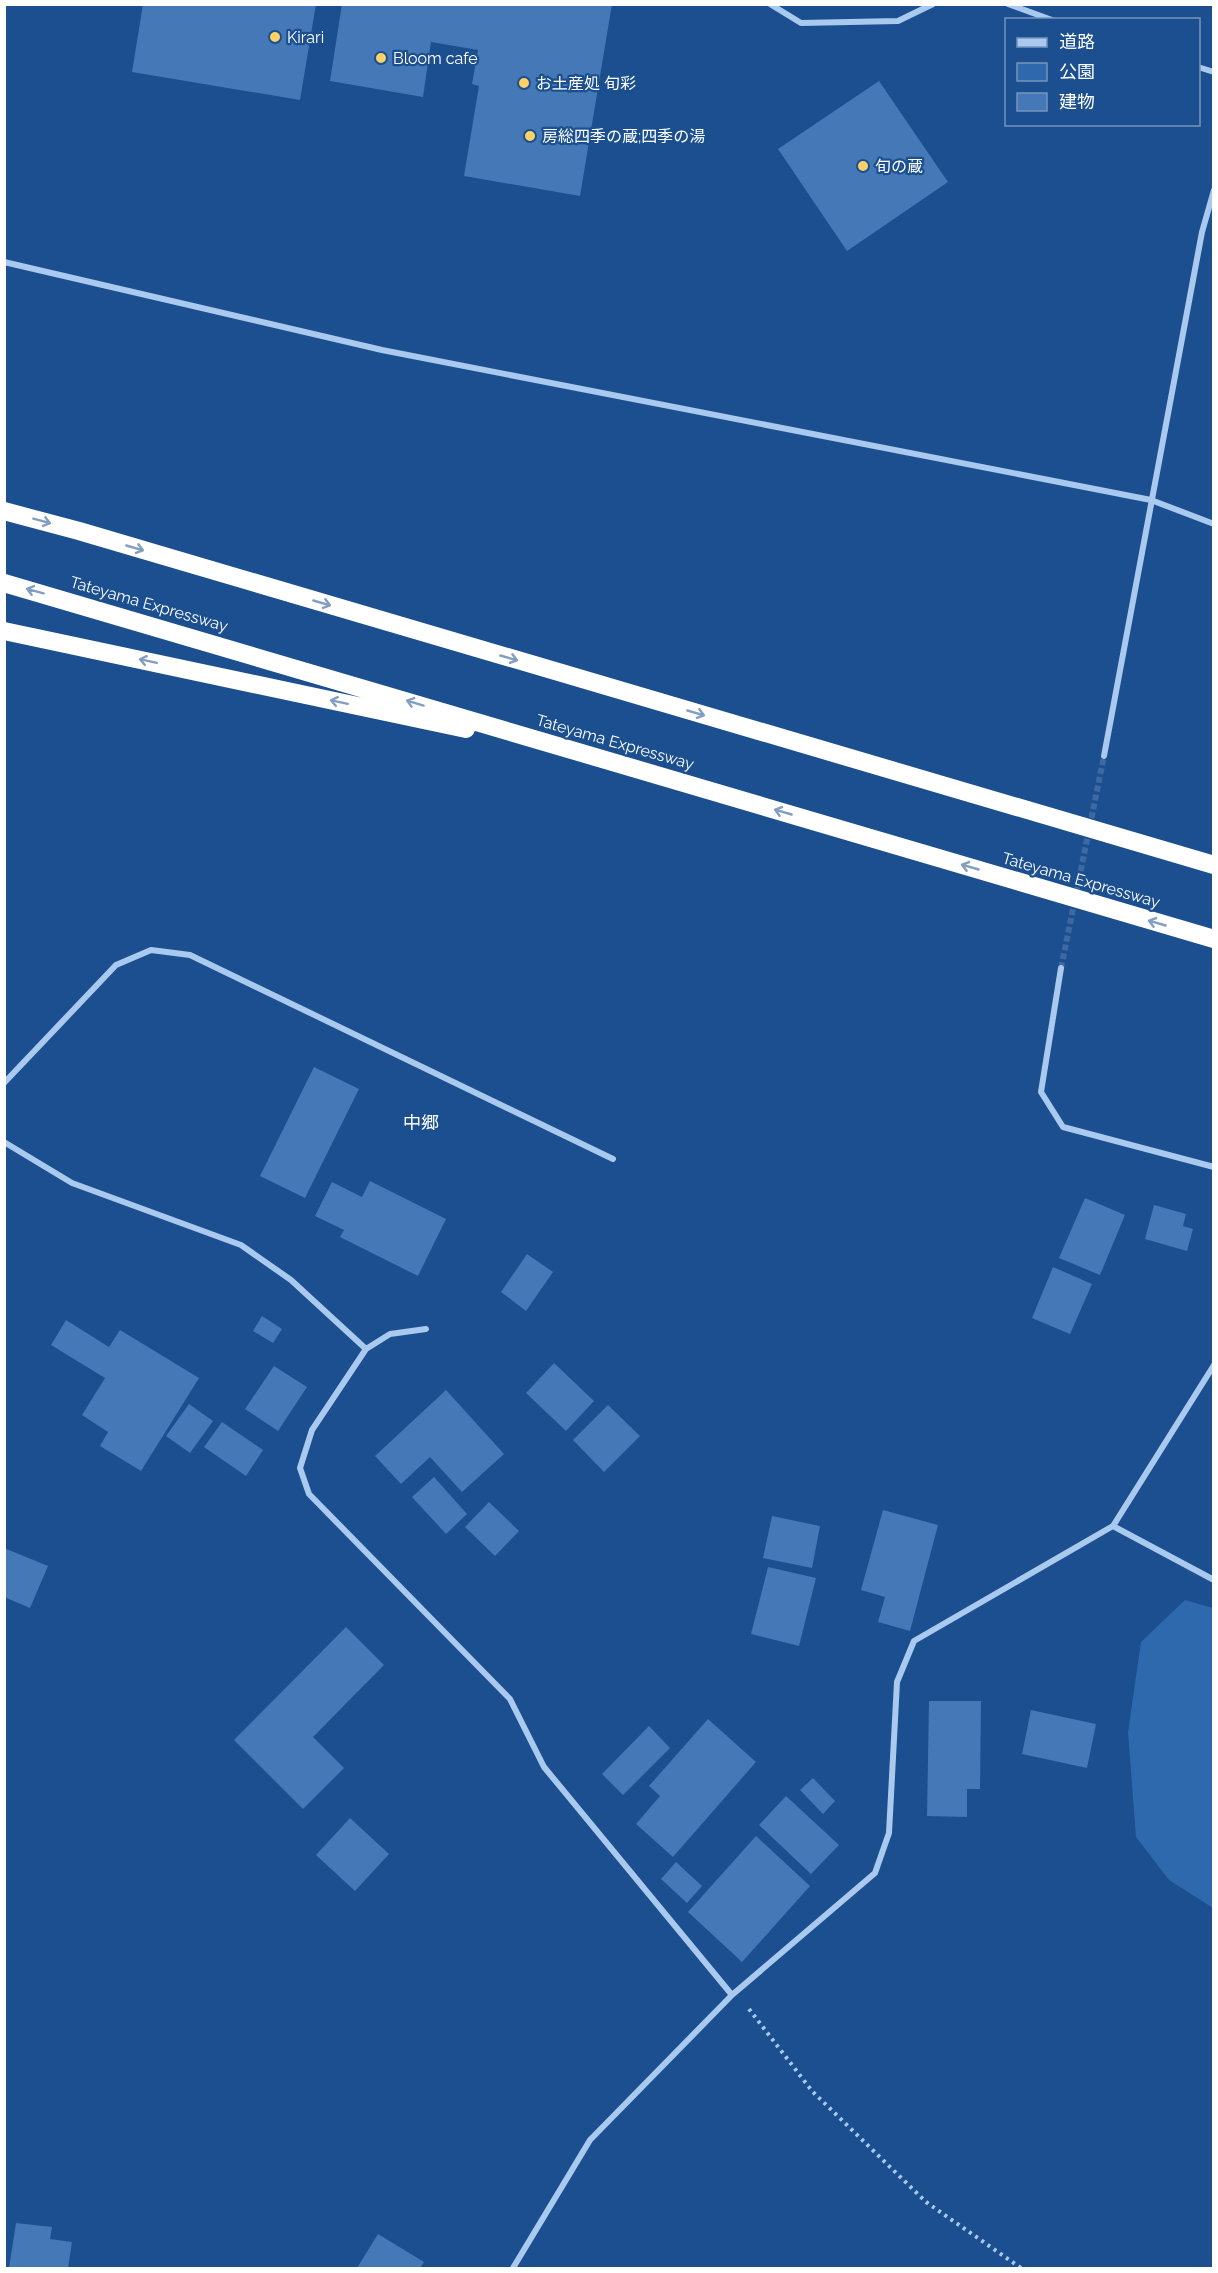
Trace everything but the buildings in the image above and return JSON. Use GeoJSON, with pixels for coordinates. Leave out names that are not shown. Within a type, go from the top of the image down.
{"type":"FeatureCollection","features":[{"type":"Feature","properties":{"kind":"highway"},"geometry":{"type":"LineString","coordinates":[[4,511],[79,531],[1214,865]]}},
{"type":"Feature","properties":{"kind":"highway","name":"Tateyama Expressway"},"geometry":{"type":"LineString","coordinates":[[4,583],[66,599],[1214,939]]}},
{"type":"Feature","properties":{"kind":"highway"},"geometry":{"type":"LineString","coordinates":[[4,631],[601,758]]}},
{"type":"Feature","properties":{"kind":"street"},"geometry":{"type":"LineString","coordinates":[[770,4],[801,23],[898,21],[933,4]]}},
{"type":"Feature","properties":{"kind":"street"},"geometry":{"type":"LineString","coordinates":[[1008,4],[1046,18]]}},
{"type":"Feature","properties":{"kind":"street"},"geometry":{"type":"LineString","coordinates":[[1104,756],[1202,232],[1214,190]]}},
{"type":"Feature","properties":{"kind":"street"},"geometry":{"type":"LineString","coordinates":[[4,262],[382,350],[1151,500],[1214,524]]}},
{"type":"Feature","properties":{"kind":"street"},"geometry":{"type":"LineString","coordinates":[[4,1083],[116,965],[151,950],[189,955],[613,1159]]}},
{"type":"Feature","properties":{"kind":"street"},"geometry":{"type":"LineString","coordinates":[[1060,968],[1041,1092],[1063,1127],[1214,1167]]}},
{"type":"Feature","properties":{"kind":"street"},"geometry":{"type":"LineString","coordinates":[[4,1142],[72,1183],[241,1245],[291,1280],[366,1349]]}},
{"type":"Feature","properties":{"kind":"street"},"geometry":{"type":"LineString","coordinates":[[426,1329],[390,1334],[366,1349],[312,1430],[300,1468],[309,1494],[510,1699],[544,1767],[734,1993]]}},
{"type":"Feature","properties":{"kind":"street"},"geometry":{"type":"LineString","coordinates":[[513,2268],[590,2140],[734,1993],[875,1873],[889,1833],[897,1683],[914,1641],[1113,1526],[1214,1365]]}},
{"type":"Feature","properties":{"kind":"street"},"geometry":{"type":"LineString","coordinates":[[1113,1526],[1214,1580]]}},
{"type":"Feature","properties":{"kind":"path"},"geometry":{"type":"LineString","coordinates":[[734,1993],[812,2091],[927,2202],[1021,2268]]}},
{"type":"Feature","properties":{"kind":"green space"},"geometry":{"type":"Polygon","coordinates":[[[1185,1600],[1213,1608],[1213,1908],[1169,1880],[1136,1837],[1128,1732],[1141,1642],[1185,1600]]]}},
{"type":"Feature","properties":{"kind":"tunnel"},"geometry":{"type":"LineString","coordinates":[[1061,968],[1104,756]]}},
{"type":"Feature","properties":{"kind":"place","name":"Kirari"},"geometry":{"type":"Point","coordinates":[275,37]}},
{"type":"Feature","properties":{"kind":"place","name":"Bloom cafe"},"geometry":{"type":"Point","coordinates":[381,58]}},
{"type":"Feature","properties":{"kind":"place","name":"お土産処 旬彩"},"geometry":{"type":"Point","coordinates":[524,83]}},
{"type":"Feature","properties":{"kind":"place","name":"房総四季の蔵;四季の湯"},"geometry":{"type":"Point","coordinates":[530,136]}},
{"type":"Feature","properties":{"kind":"place","name":"旬の蔵"},"geometry":{"type":"Point","coordinates":[863,166]}},
{"type":"Feature","properties":{"kind":"district","name":"中郷"},"geometry":{"type":"Point","coordinates":[421,1122]}}]}
